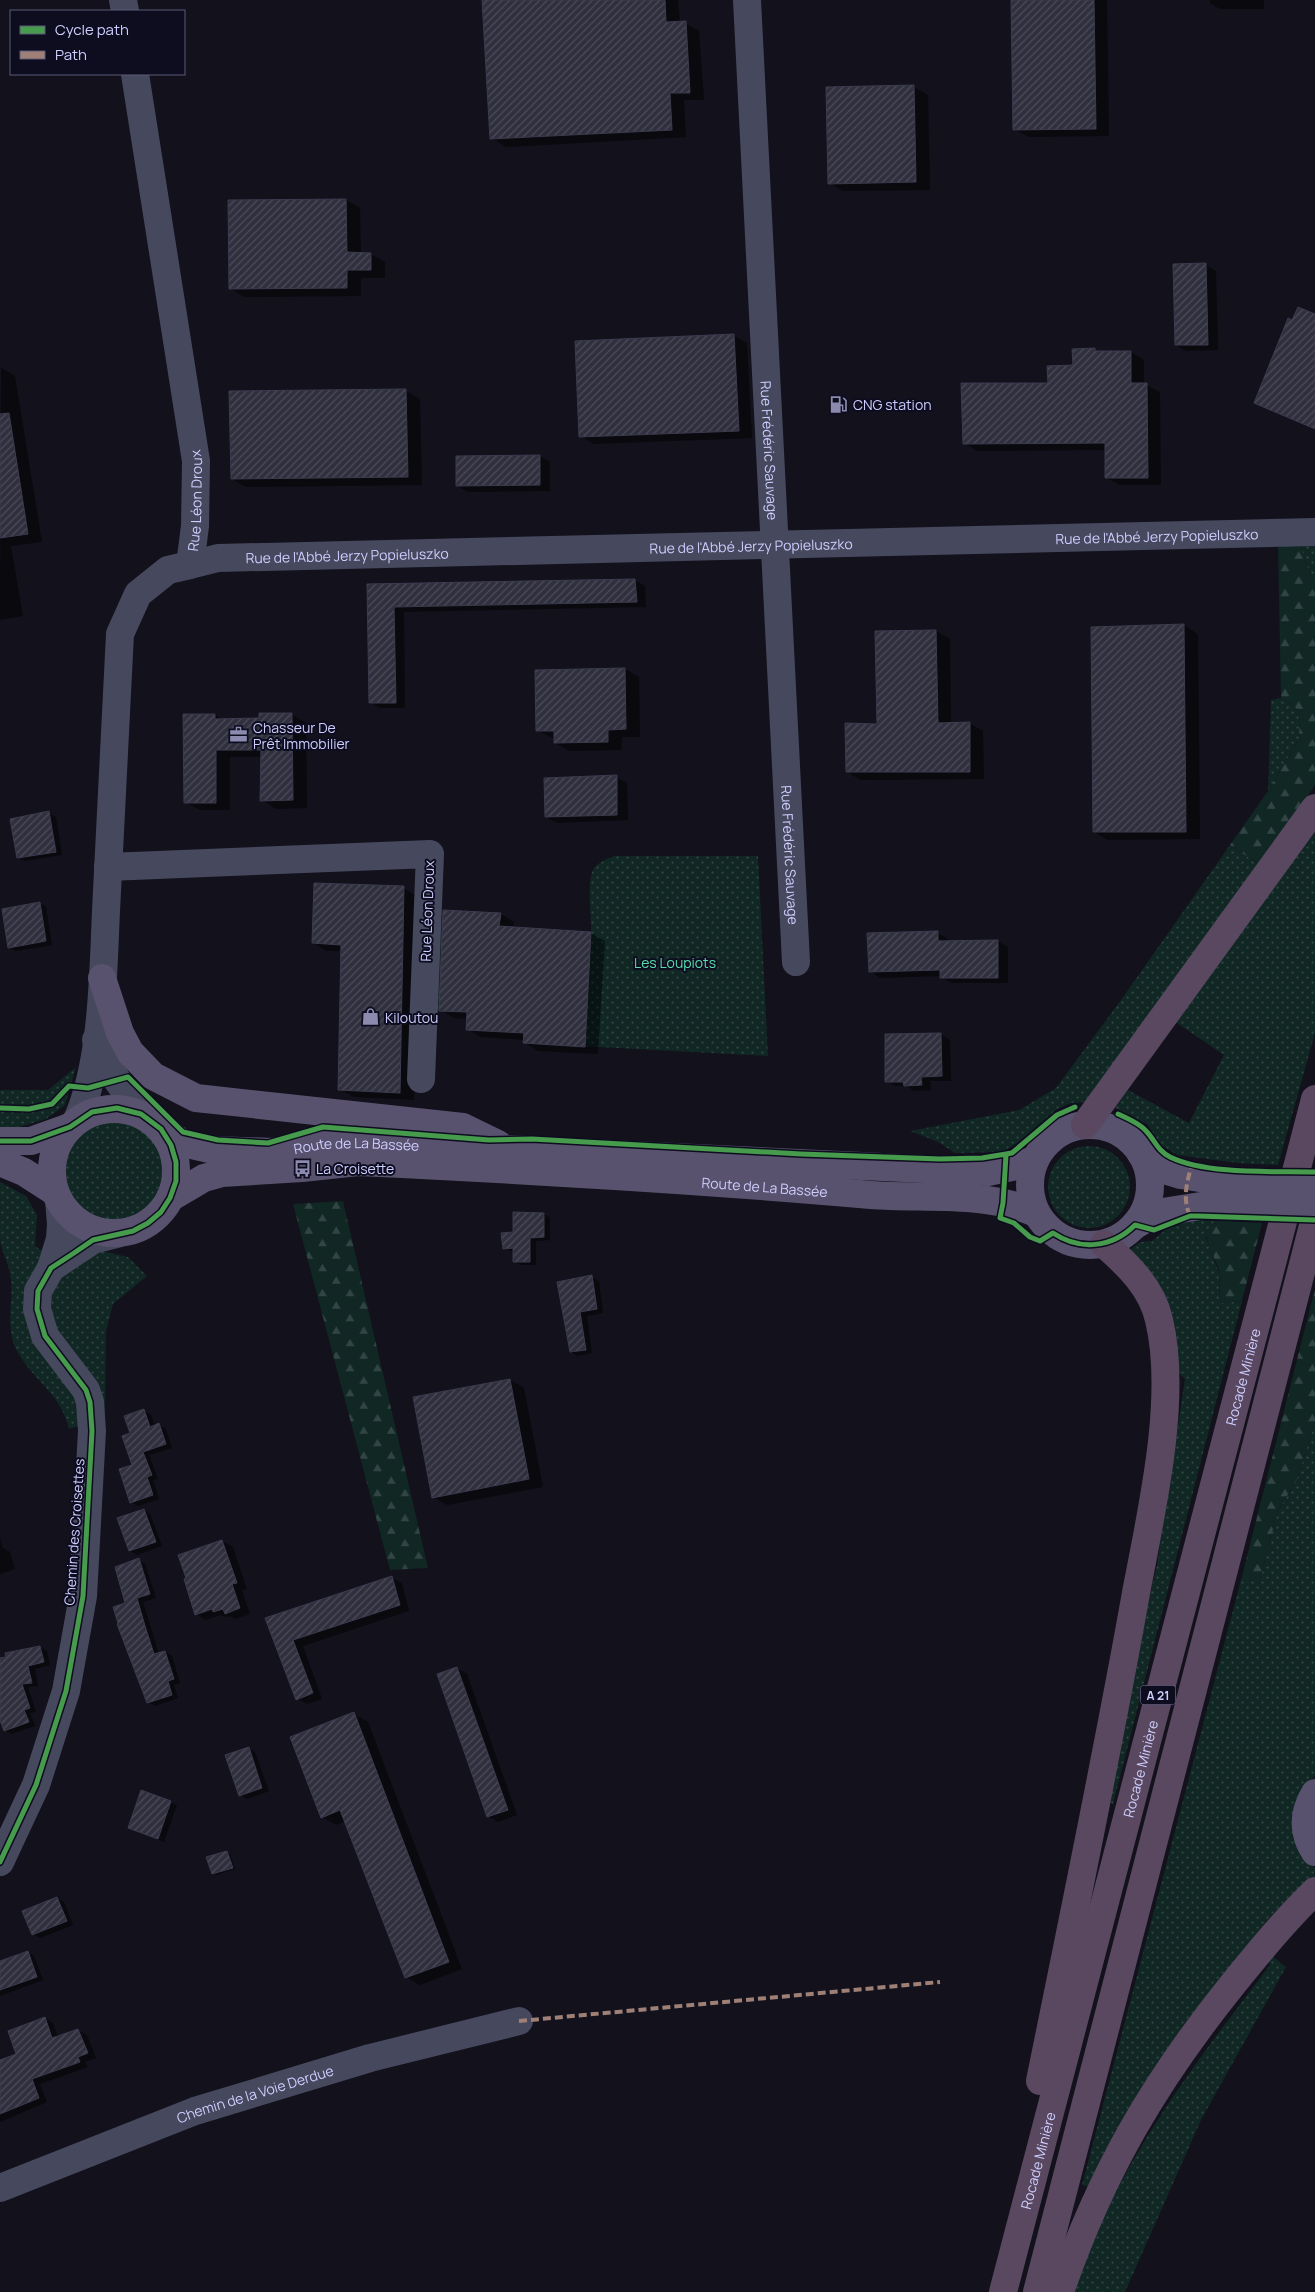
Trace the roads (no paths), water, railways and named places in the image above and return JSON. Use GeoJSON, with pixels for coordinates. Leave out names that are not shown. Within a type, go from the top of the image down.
{"type":"FeatureCollection","features":[{"type":"Feature","properties":{"kind":"highway"},"geometry":{"type":"LineString","coordinates":[[1086,1125],[1315,808]]}},
{"type":"Feature","properties":{"kind":"highway","name":"Rocade Minière"},"geometry":{"type":"LineString","coordinates":[[1002,2292],[1315,1099]]}},
{"type":"Feature","properties":{"kind":"highway","name":"A 21"},"geometry":{"type":"LineString","coordinates":[[1037,2292],[1315,1218]]}},
{"type":"Feature","properties":{"kind":"highway"},"geometry":{"type":"LineString","coordinates":[[1002,2292],[1125,1657],[1163,1431],[1165,1356],[1159,1318],[1154,1304],[1129,1265],[1104,1244]]}},
{"type":"Feature","properties":{"kind":"highway"},"geometry":{"type":"LineString","coordinates":[[1060,2292],[1078,2238],[1104,2181],[1134,2124],[1166,2073],[1207,2017],[1285,1920],[1315,1891]]}},
{"type":"Feature","properties":{"kind":"main road"},"geometry":{"type":"LineString","coordinates":[[102,978],[120,1033],[130,1052],[154,1076],[196,1098],[463,1127],[508,1149]]}},
{"type":"Feature","properties":{"kind":"main road"},"geometry":{"type":"LineString","coordinates":[[0,1141],[30,1141],[73,1124],[92,1112],[109,1108],[125,1109],[151,1122],[171,1145],[176,1162],[176,1181],[170,1198],[161,1212],[148,1223],[133,1231],[117,1234],[105,1233],[83,1225],[73,1218],[57,1196],[24,1172],[0,1162]]}},
{"type":"Feature","properties":{"kind":"main road","name":"Route de La Bassée"},"geometry":{"type":"LineString","coordinates":[[151,1122],[183,1143],[214,1150],[274,1152],[322,1143],[359,1142],[988,1172],[1021,1165],[1035,1159]]}},
{"type":"Feature","properties":{"kind":"main road"},"geometry":{"type":"LineString","coordinates":[[57,1196],[52,1172],[55,1151],[73,1124]]}},
{"type":"Feature","properties":{"kind":"main road"},"geometry":{"type":"LineString","coordinates":[[1315,1186],[1222,1192],[1156,1213],[1135,1225],[1116,1240],[1104,1244],[1084,1245],[1064,1240],[1048,1229],[1036,1213],[1029,1186],[1035,1159],[1042,1148],[1061,1132],[1086,1125],[1102,1126],[1118,1131],[1158,1168],[1181,1175],[1222,1192],[1315,1206]]}},
{"type":"Feature","properties":{"kind":"main road"},"geometry":{"type":"LineString","coordinates":[[1135,1225],[1144,1210],[1149,1196],[1149,1174],[1141,1154]]}},
{"type":"Feature","properties":{"kind":"main road","name":"Route de La Bassée"},"geometry":{"type":"LineString","coordinates":[[170,1198],[204,1178],[222,1173],[358,1162],[714,1182],[887,1196],[977,1198],[1017,1205],[1036,1213]]}},
{"type":"Feature","properties":{"kind":"main road"},"geometry":{"type":"LineString","coordinates":[[1315,1793],[1308,1805],[1305,1819],[1306,1834],[1315,1852]]}},
{"type":"Feature","properties":{"kind":"street","name":"Rue Frédéric Sauvage"},"geometry":{"type":"LineString","coordinates":[[746,0],[796,962]]}},
{"type":"Feature","properties":{"kind":"street","name":"Rue Léon Droux"},"geometry":{"type":"LineString","coordinates":[[73,1124],[85,1102],[96,1040],[102,978],[120,634],[138,594],[168,570],[190,565],[195,526],[196,461],[135,75]]}},
{"type":"Feature","properties":{"kind":"street","name":"Rue de l'Abbé Jerzy Popieluszko"},"geometry":{"type":"LineString","coordinates":[[190,565],[218,558],[1315,532]]}},
{"type":"Feature","properties":{"kind":"street","name":"Rue Léon Droux"},"geometry":{"type":"LineString","coordinates":[[108,866],[430,854],[421,1079]]}},
{"type":"Feature","properties":{"kind":"street"},"geometry":{"type":"LineString","coordinates":[[96,1040],[117,1080],[151,1122]]}},
{"type":"Feature","properties":{"kind":"street","name":"Chemin des Croisettes"},"geometry":{"type":"LineString","coordinates":[[0,1862],[36,1784],[66,1691],[83,1596],[92,1430],[90,1402],[86,1390],[45,1336],[37,1309],[38,1291],[51,1268],[60,1240],[62,1224],[57,1196]]}},
{"type":"Feature","properties":{"kind":"street"},"geometry":{"type":"LineString","coordinates":[[51,1268],[93,1240],[117,1234]]}},
{"type":"Feature","properties":{"kind":"street","name":"Chemin de la Voie Derdue"},"geometry":{"type":"LineString","coordinates":[[0,2188],[195,2111],[370,2058],[519,2021]]}},
{"type":"Feature","properties":{"kind":"place","name":"CNG station"},"geometry":{"type":"Point","coordinates":[839,404]}},
{"type":"Feature","properties":{"kind":"place","name":"Chasseur De Prêt Immobilier"},"geometry":{"type":"Point","coordinates":[239,735]}},
{"type":"Feature","properties":{"kind":"place","name":"Kiloutou"},"geometry":{"type":"Point","coordinates":[371,1017]}},
{"type":"Feature","properties":{"kind":"place","name":"La Croisette"},"geometry":{"type":"Point","coordinates":[302,1168]}},
{"type":"Feature","properties":{"kind":"park label","name":"Les Loupiots"},"geometry":{"type":"Point","coordinates":[675,962]}}]}
